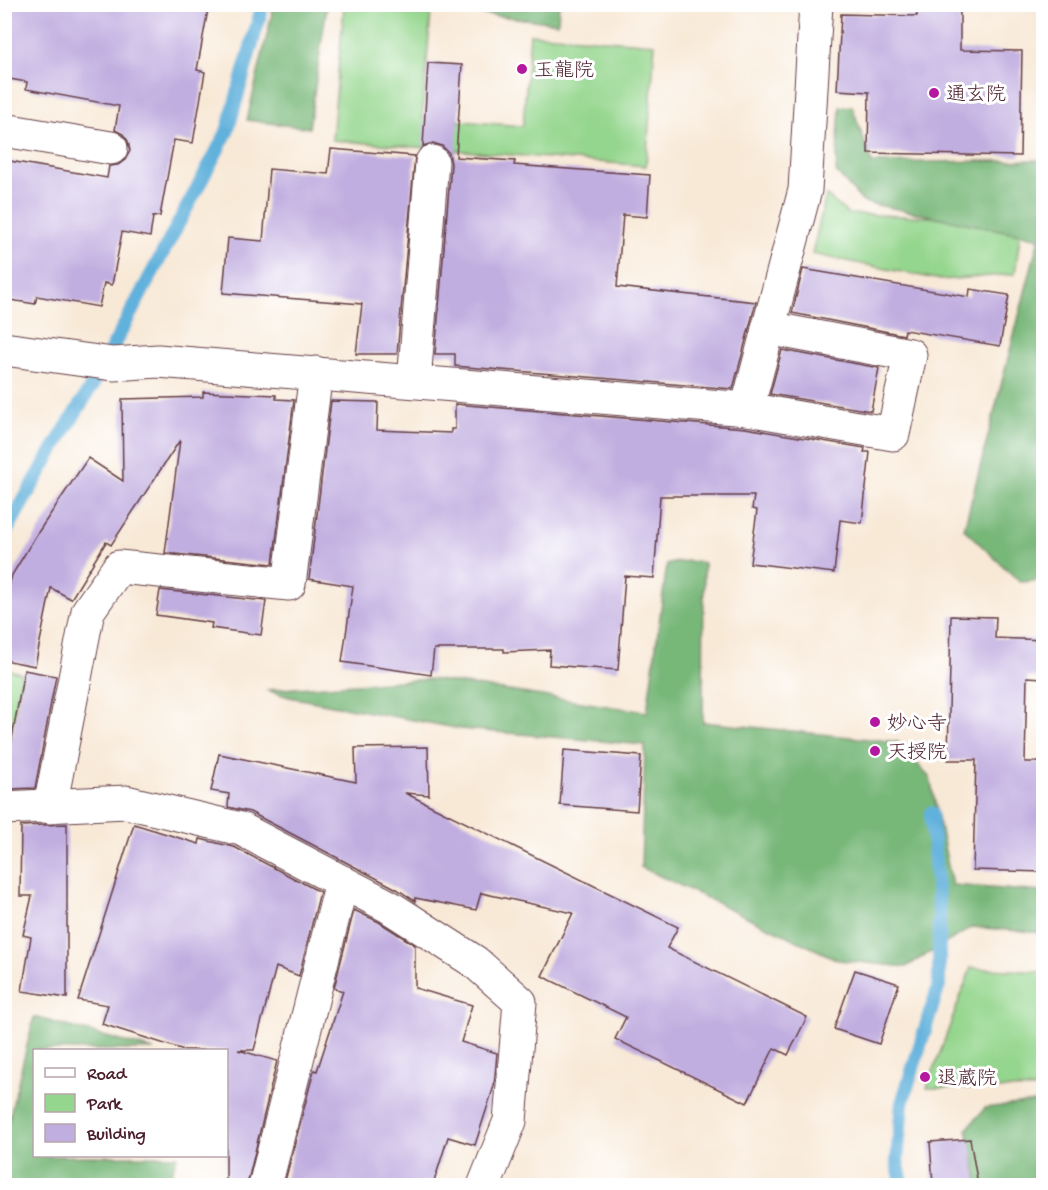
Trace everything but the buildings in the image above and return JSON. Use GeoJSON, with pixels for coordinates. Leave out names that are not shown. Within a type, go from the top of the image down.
{"type":"FeatureCollection","features":[{"type":"Feature","properties":{"kind":"lane"},"geometry":{"type":"LineString","coordinates":[[747,409],[805,190],[816,4]]}},
{"type":"Feature","properties":{"kind":"lane"},"geometry":{"type":"LineString","coordinates":[[4,130],[111,148]]}},
{"type":"Feature","properties":{"kind":"lane"},"geometry":{"type":"LineString","coordinates":[[414,381],[432,162]]}},
{"type":"Feature","properties":{"kind":"lane"},"geometry":{"type":"LineString","coordinates":[[4,349],[113,364],[158,361],[747,409],[893,434],[910,355],[768,328]]}},
{"type":"Feature","properties":{"kind":"lane"},"geometry":{"type":"LineString","coordinates":[[50,807],[88,611],[119,567],[289,584],[316,373]]}},
{"type":"Feature","properties":{"kind":"lane"},"geometry":{"type":"LineString","coordinates":[[4,808],[126,802],[241,829],[388,906],[475,962],[520,1002],[510,1121],[484,1185]]}},
{"type":"Feature","properties":{"kind":"lane"},"geometry":{"type":"LineString","coordinates":[[265,1185],[342,882]]}},
{"type":"Feature","properties":{"kind":"green space"},"geometry":{"type":"Polygon","coordinates":[[[274,5],[327,5],[309,128],[247,120],[274,5]]]}},
{"type":"Feature","properties":{"kind":"green space"},"geometry":{"type":"Polygon","coordinates":[[[344,5],[431,12],[422,118],[523,126],[530,34],[655,44],[646,166],[332,140],[344,5]]]}},
{"type":"Feature","properties":{"kind":"green space"},"geometry":{"type":"Polygon","coordinates":[[[465,5],[559,5],[558,23],[464,12],[465,5]]]}},
{"type":"Feature","properties":{"kind":"green space"},"geometry":{"type":"Polygon","coordinates":[[[852,106],[872,163],[1043,160],[1043,580],[1020,582],[964,529],[1039,238],[863,202],[836,172],[840,107],[852,106]]]}},
{"type":"Feature","properties":{"kind":"green space"},"geometry":{"type":"Polygon","coordinates":[[[826,195],[848,214],[1022,220],[1015,274],[941,280],[812,254],[826,195]]]}},
{"type":"Feature","properties":{"kind":"green space"},"geometry":{"type":"Polygon","coordinates":[[[688,561],[704,563],[703,722],[898,742],[930,778],[952,885],[1043,892],[1043,933],[972,927],[906,967],[838,960],[641,867],[645,745],[461,729],[289,697],[266,690],[431,679],[647,712],[667,564],[688,561]]]}},
{"type":"Feature","properties":{"kind":"green space"},"geometry":{"type":"Polygon","coordinates":[[[4,668],[22,674],[5,765],[4,668]]]}},
{"type":"Feature","properties":{"kind":"green space"},"geometry":{"type":"Polygon","coordinates":[[[971,968],[1043,972],[1043,1089],[927,1088],[971,968]]]}},
{"type":"Feature","properties":{"kind":"green space"},"geometry":{"type":"Polygon","coordinates":[[[34,1017],[150,1049],[33,1049],[33,1157],[177,1157],[168,1185],[27,1186],[5,1180],[5,1135],[34,1017]]]}},
{"type":"Feature","properties":{"kind":"green space"},"geometry":{"type":"Polygon","coordinates":[[[1043,1101],[1043,1185],[979,1185],[967,1129],[985,1108],[1043,1101]]]}},
{"type":"Feature","properties":{"kind":"waterway"},"geometry":{"type":"LineString","coordinates":[[4,535],[93,384],[227,132],[263,4]]}},
{"type":"Feature","properties":{"kind":"waterway"},"geometry":{"type":"LineString","coordinates":[[903,1186],[897,1162],[902,1103],[939,985],[939,911],[931,813]]}},
{"type":"Feature","properties":{"kind":"place","name":"玉龍院"},"geometry":{"type":"Point","coordinates":[522,69]}},
{"type":"Feature","properties":{"kind":"place","name":"通玄院"},"geometry":{"type":"Point","coordinates":[934,93]}},
{"type":"Feature","properties":{"kind":"place","name":"妙心寺"},"geometry":{"type":"Point","coordinates":[875,722]}},
{"type":"Feature","properties":{"kind":"place","name":"天授院"},"geometry":{"type":"Point","coordinates":[875,751]}},
{"type":"Feature","properties":{"kind":"place","name":"退蔵院"},"geometry":{"type":"Point","coordinates":[925,1077]}}]}
